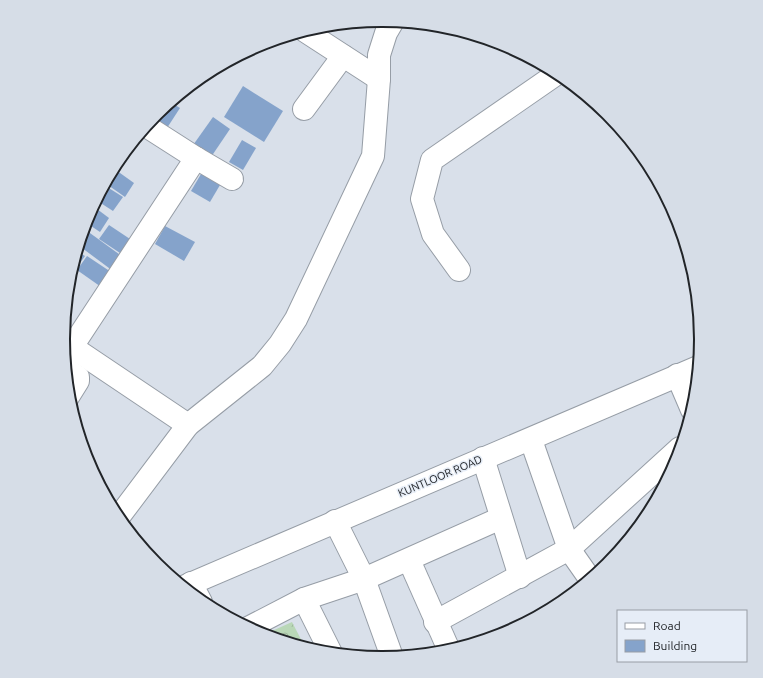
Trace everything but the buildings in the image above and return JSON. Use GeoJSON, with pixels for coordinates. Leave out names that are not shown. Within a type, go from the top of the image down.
{"type":"FeatureCollection","features":[{"type":"Feature","properties":{"kind":"street"},"geometry":{"type":"LineString","coordinates":[[122,512],[188,425],[262,366],[280,344],[296,320],[373,156],[379,79],[378,55],[389,27]]}},
{"type":"Feature","properties":{"kind":"street"},"geometry":{"type":"LineString","coordinates":[[312,35],[379,79]]}},
{"type":"Feature","properties":{"kind":"street"},"geometry":{"type":"LineString","coordinates":[[304,109],[343,56]]}},
{"type":"Feature","properties":{"kind":"street"},"geometry":{"type":"LineString","coordinates":[[459,270],[433,234],[422,198],[432,160],[551,78]]}},
{"type":"Feature","properties":{"kind":"street"},"geometry":{"type":"LineString","coordinates":[[151,129],[232,179]]}},
{"type":"Feature","properties":{"kind":"street"},"geometry":{"type":"LineString","coordinates":[[70,343],[196,158]]}},
{"type":"Feature","properties":{"kind":"street"},"geometry":{"type":"LineString","coordinates":[[70,351],[188,425]]}},
{"type":"Feature","properties":{"kind":"street","name":"KUNTLOOR ROAD"},"geometry":{"type":"LineString","coordinates":[[189,584],[483,458],[530,440],[692,369]]}},
{"type":"Feature","properties":{"kind":"street"},"geometry":{"type":"LineString","coordinates":[[71,372],[78,377],[78,381],[73,389]]}},
{"type":"Feature","properties":{"kind":"street"},"geometry":{"type":"LineString","coordinates":[[677,375],[688,400]]}},
{"type":"Feature","properties":{"kind":"street"},"geometry":{"type":"LineString","coordinates":[[530,440],[569,549],[587,574]]}},
{"type":"Feature","properties":{"kind":"street"},"geometry":{"type":"LineString","coordinates":[[435,622],[569,549],[670,457]]}},
{"type":"Feature","properties":{"kind":"street"},"geometry":{"type":"LineString","coordinates":[[483,458],[520,577]]}},
{"type":"Feature","properties":{"kind":"street"},"geometry":{"type":"LineString","coordinates":[[256,624],[304,599],[364,579],[501,518]]}},
{"type":"Feature","properties":{"kind":"street"},"geometry":{"type":"LineString","coordinates":[[336,522],[364,579],[390,651]]}},
{"type":"Feature","properties":{"kind":"street"},"geometry":{"type":"LineString","coordinates":[[408,560],[446,644]]}},
{"type":"Feature","properties":{"kind":"street"},"geometry":{"type":"LineString","coordinates":[[304,599],[327,646]]}},
{"type":"Feature","properties":{"kind":"green space"},"geometry":{"type":"Polygon","coordinates":[[[292,622],[301,640],[281,634],[272,631],[292,622]]]}}]}
